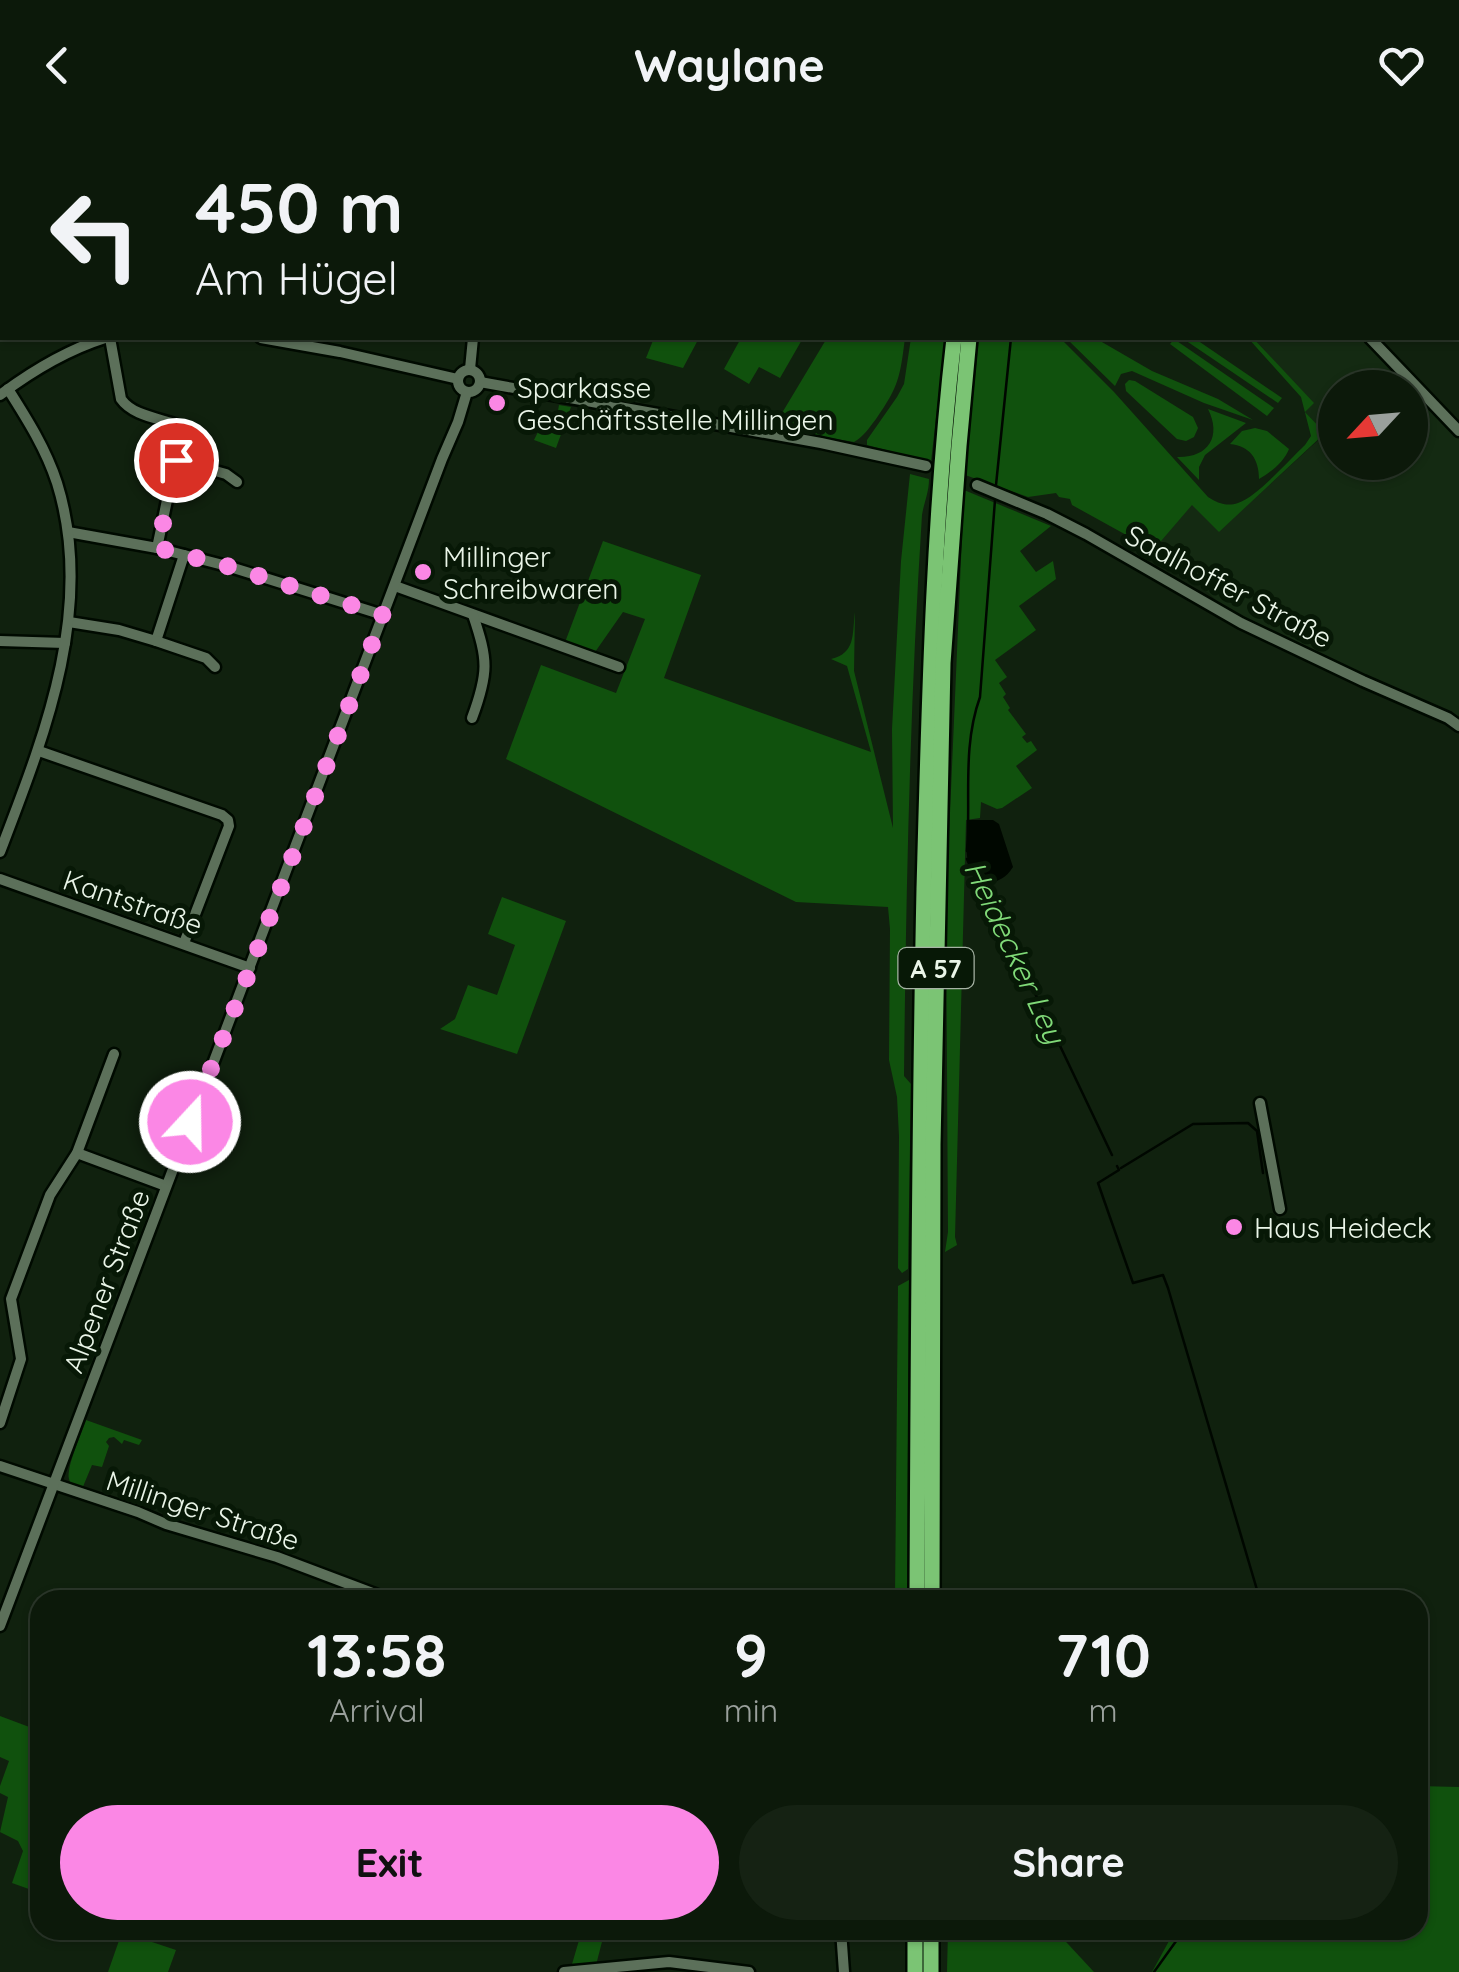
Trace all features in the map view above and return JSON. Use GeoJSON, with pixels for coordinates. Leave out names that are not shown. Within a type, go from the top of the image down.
{"type":"FeatureCollection","features":[{"type":"Feature","properties":{"kind":"highway","name":"A 57"},"geometry":{"type":"LineString","coordinates":[[917,1590],[919,1141],[930,656],[954,340]]}},
{"type":"Feature","properties":{"kind":"highway","name":"A 57"},"geometry":{"type":"LineString","coordinates":[[932,1590],[933,1145],[943,663],[970,340]]}},
{"type":"Feature","properties":{"kind":"highway"},"geometry":{"type":"LineString","coordinates":[[915,1940],[915,1972]]}},
{"type":"Feature","properties":{"kind":"highway"},"geometry":{"type":"LineString","coordinates":[[931,1940],[931,1972]]}},
{"type":"Feature","properties":{"kind":"street"},"geometry":{"type":"LineString","coordinates":[[0,852],[39,751],[65,644],[72,573],[68,532],[56,480],[42,447],[4,392],[50,362],[100,340]]}},
{"type":"Feature","properties":{"kind":"street"},"geometry":{"type":"LineString","coordinates":[[108,340],[121,400],[130,410],[179,428],[181,433],[158,548]]}},
{"type":"Feature","properties":{"kind":"street"},"geometry":{"type":"LineString","coordinates":[[272,340],[458,379]]}},
{"type":"Feature","properties":{"kind":"street"},"geometry":{"type":"LineString","coordinates":[[340,352],[341,340]]}},
{"type":"Feature","properties":{"kind":"street"},"geometry":{"type":"LineString","coordinates":[[470,369],[473,340]]}},
{"type":"Feature","properties":{"kind":"street"},"geometry":{"type":"LineString","coordinates":[[1372,340],[1459,431]]}},
{"type":"Feature","properties":{"kind":"street"},"geometry":{"type":"LineString","coordinates":[[470,369],[477,372],[480,382],[474,391],[467,392],[458,379],[470,369]]}},
{"type":"Feature","properties":{"kind":"street"},"geometry":{"type":"LineString","coordinates":[[480,382],[802,439],[926,466]]}},
{"type":"Feature","properties":{"kind":"street","name":"Alpener Straße"},"geometry":{"type":"LineString","coordinates":[[0,1626],[467,392]]}},
{"type":"Feature","properties":{"kind":"street"},"geometry":{"type":"LineString","coordinates":[[176,460],[226,474],[237,482]]}},
{"type":"Feature","properties":{"kind":"street","name":"Saalhoffer Straße"},"geometry":{"type":"LineString","coordinates":[[977,485],[1047,514],[1241,623],[1459,726]]}},
{"type":"Feature","properties":{"kind":"street"},"geometry":{"type":"LineString","coordinates":[[68,532],[184,554],[383,615]]}},
{"type":"Feature","properties":{"kind":"street"},"geometry":{"type":"LineString","coordinates":[[156,641],[184,554]]}},
{"type":"Feature","properties":{"kind":"street"},"geometry":{"type":"LineString","coordinates":[[395,586],[618,666]]}},
{"type":"Feature","properties":{"kind":"street"},"geometry":{"type":"LineString","coordinates":[[472,718],[486,668],[473,614]]}},
{"type":"Feature","properties":{"kind":"street"},"geometry":{"type":"LineString","coordinates":[[69,622],[156,641],[206,658],[214,667]]}},
{"type":"Feature","properties":{"kind":"street"},"geometry":{"type":"LineString","coordinates":[[0,641],[65,644]]}},
{"type":"Feature","properties":{"kind":"street"},"geometry":{"type":"LineString","coordinates":[[39,751],[228,820],[184,943]]}},
{"type":"Feature","properties":{"kind":"street","name":"Kantstraße"},"geometry":{"type":"LineString","coordinates":[[0,879],[250,968]]}},
{"type":"Feature","properties":{"kind":"street"},"geometry":{"type":"LineString","coordinates":[[0,1423],[21,1359],[11,1298],[50,1195],[78,1152],[114,1054]]}},
{"type":"Feature","properties":{"kind":"street"},"geometry":{"type":"LineString","coordinates":[[1260,1104],[1280,1209]]}},
{"type":"Feature","properties":{"kind":"street"},"geometry":{"type":"LineString","coordinates":[[78,1152],[166,1186]]}},
{"type":"Feature","properties":{"kind":"street","name":"Millinger Straße"},"geometry":{"type":"LineString","coordinates":[[0,1466],[166,1524],[278,1557],[364,1590]]}},
{"type":"Feature","properties":{"kind":"street"},"geometry":{"type":"LineString","coordinates":[[842,1940],[844,1972]]}},
{"type":"Feature","properties":{"kind":"street"},"geometry":{"type":"LineString","coordinates":[[564,1972],[669,1962],[749,1972]]}},
{"type":"Feature","properties":{"kind":"shaded area"},"geometry":{"type":"Polygon","coordinates":[[[1255,340],[1378,340],[1407,370],[1318,370],[1318,426],[1305,412],[1313,403],[1255,340]]]}},
{"type":"Feature","properties":{"kind":"shaded area"},"geometry":{"type":"Polygon","coordinates":[[[1428,392],[1459,424],[1459,724],[1241,622],[1156,547],[1192,504],[1219,531],[1318,440],[1318,480],[1428,480],[1428,392]]]}},
{"type":"Feature","properties":{"kind":"shaded area"},"geometry":{"type":"Polygon","coordinates":[[[969,820],[993,820],[999,824],[1013,867],[1002,878],[986,884],[972,870],[967,855],[969,820]]]}},
{"type":"Feature","properties":{"kind":"green space"},"geometry":{"type":"Polygon","coordinates":[[[653,340],[698,340],[683,368],[646,358],[653,340]]]}},
{"type":"Feature","properties":{"kind":"green space"},"geometry":{"type":"Polygon","coordinates":[[[740,340],[802,340],[780,378],[759,367],[749,384],[724,369],[740,340]]]}},
{"type":"Feature","properties":{"kind":"green space"},"geometry":{"type":"Polygon","coordinates":[[[826,340],[905,340],[894,389],[876,419],[854,442],[773,428],[826,340]]]}},
{"type":"Feature","properties":{"kind":"green space"},"geometry":{"type":"Polygon","coordinates":[[[911,340],[945,340],[931,462],[867,445],[904,384],[911,340]]]}},
{"type":"Feature","properties":{"kind":"green space"},"geometry":{"type":"Polygon","coordinates":[[[979,340],[1062,340],[1208,497],[1222,504],[1238,503],[1254,493],[1311,436],[1301,397],[1250,340],[1255,340],[1314,403],[1305,412],[1318,426],[1318,440],[1219,532],[1192,505],[1156,547],[1148,547],[1056,493],[1028,497],[965,475],[979,340]]]}},
{"type":"Feature","properties":{"kind":"green space"},"geometry":{"type":"Polygon","coordinates":[[[1068,340],[1098,340],[1253,420],[1132,371],[1121,374],[1115,386],[1068,340]]]}},
{"type":"Feature","properties":{"kind":"green space"},"geometry":{"type":"Polygon","coordinates":[[[1175,340],[1274,408],[1267,416],[1170,344],[1175,340]]]}},
{"type":"Feature","properties":{"kind":"green space"},"geometry":{"type":"Polygon","coordinates":[[[1185,340],[1197,340],[1282,398],[1278,403],[1185,340]]]}},
{"type":"Feature","properties":{"kind":"green space"},"geometry":{"type":"Polygon","coordinates":[[[1129,380],[1193,417],[1198,428],[1194,437],[1186,441],[1177,439],[1126,391],[1129,380]]]}},
{"type":"Feature","properties":{"kind":"green space"},"geometry":{"type":"Polygon","coordinates":[[[559,405],[571,407],[556,448],[534,440],[544,420],[556,422],[559,405]]]}},
{"type":"Feature","properties":{"kind":"green space"},"geometry":{"type":"Polygon","coordinates":[[[1208,409],[1246,423],[1205,455],[1199,467],[1199,480],[1177,457],[1197,454],[1209,444],[1213,428],[1208,409]]]}},
{"type":"Feature","properties":{"kind":"green space"},"geometry":{"type":"Polygon","coordinates":[[[1242,431],[1267,431],[1289,449],[1277,466],[1259,479],[1252,455],[1230,444],[1242,431]]]}},
{"type":"Feature","properties":{"kind":"green space"},"geometry":{"type":"Polygon","coordinates":[[[910,474],[929,479],[922,515],[907,866],[904,1076],[911,1084],[908,1269],[902,1273],[898,1268],[897,1097],[889,1060],[888,907],[796,902],[506,759],[541,665],[616,693],[645,619],[623,612],[593,655],[564,645],[603,541],[701,575],[664,678],[871,752],[847,666],[831,659],[849,648],[855,612],[854,671],[893,828],[892,729],[910,474]]]}},
{"type":"Feature","properties":{"kind":"green space"},"geometry":{"type":"Polygon","coordinates":[[[964,490],[1051,526],[1020,551],[1036,572],[1053,561],[1056,579],[1019,606],[1036,630],[995,660],[1007,677],[999,683],[1006,694],[1003,697],[1008,710],[1026,734],[1022,737],[1037,750],[1016,766],[1032,788],[1002,808],[981,802],[980,818],[966,820],[957,1245],[945,1252],[946,905],[964,490]]]}},
{"type":"Feature","properties":{"kind":"green space"},"geometry":{"type":"Polygon","coordinates":[[[502,897],[566,921],[517,1054],[440,1029],[455,1019],[468,985],[497,995],[515,945],[488,934],[502,897]]]}},
{"type":"Feature","properties":{"kind":"green space"},"geometry":{"type":"Polygon","coordinates":[[[909,1280],[907,1590],[895,1590],[898,1286],[909,1280]]]}},
{"type":"Feature","properties":{"kind":"green space"},"geometry":{"type":"Polygon","coordinates":[[[86,1420],[142,1440],[139,1445],[124,1440],[122,1444],[114,1437],[109,1438],[102,1467],[92,1465],[82,1489],[71,1484],[69,1474],[86,1420]]]}},
{"type":"Feature","properties":{"kind":"green space"},"geometry":{"type":"Polygon","coordinates":[[[0,1716],[30,1727],[30,1889],[12,1883],[23,1851],[18,1841],[0,1832],[8,1797],[0,1793],[0,1786],[9,1761],[0,1757],[0,1716]]]}},
{"type":"Feature","properties":{"kind":"green space"},"geometry":{"type":"Polygon","coordinates":[[[1428,1786],[1459,1787],[1459,1972],[1152,1972],[1170,1940],[1428,1940],[1428,1786]]]}},
{"type":"Feature","properties":{"kind":"green space"},"geometry":{"type":"Polygon","coordinates":[[[119,1940],[146,1940],[176,1950],[168,1972],[108,1972],[119,1940]]]}},
{"type":"Feature","properties":{"kind":"green space"},"geometry":{"type":"Polygon","coordinates":[[[579,1940],[602,1940],[595,1969],[570,1971],[579,1940]]]}},
{"type":"Feature","properties":{"kind":"green space"},"geometry":{"type":"Polygon","coordinates":[[[948,1940],[1064,1940],[1094,1972],[947,1972],[948,1940]]]}},
{"type":"Feature","properties":{"kind":"waterway"},"geometry":{"type":"LineString","coordinates":[[996,485],[1011,340]]}},
{"type":"Feature","properties":{"kind":"waterway","name":"Heidecker Ley"},"geometry":{"type":"LineString","coordinates":[[967,851],[969,754],[980,697],[995,500]]}},
{"type":"Feature","properties":{"kind":"waterway","name":"Heidecker Ley"},"geometry":{"type":"LineString","coordinates":[[967,859],[982,882],[1112,1155]]}},
{"type":"Feature","properties":{"kind":"waterway"},"geometry":{"type":"LineString","coordinates":[[1121,1168],[1193,1124],[1248,1123],[1257,1131],[1263,1173]]}},
{"type":"Feature","properties":{"kind":"waterway","name":"Heidecker Ley"},"geometry":{"type":"LineString","coordinates":[[1117,1166],[1119,1170],[1098,1183],[1133,1283],[1163,1275],[1257,1590]]}},
{"type":"Feature","properties":{"kind":"waterway","name":"Heidecker Ley"},"geometry":{"type":"LineString","coordinates":[[1154,1972],[1177,1940]]}},
{"type":"Feature","properties":{"kind":"place","name":"Sparkasse Geschäftsstelle Millingen"},"geometry":{"type":"Point","coordinates":[497,403]}},
{"type":"Feature","properties":{"kind":"place","name":"Millinger Schreibwaren"},"geometry":{"type":"Point","coordinates":[423,572]}},
{"type":"Feature","properties":{"kind":"place","name":"Haus Heideck"},"geometry":{"type":"Point","coordinates":[1234,1227]}},
{"type":"Feature","properties":{"kind":"route"},"geometry":{"type":"LineString","coordinates":[[176,460],[158,548],[383,615],[190,1122]]}}]}
